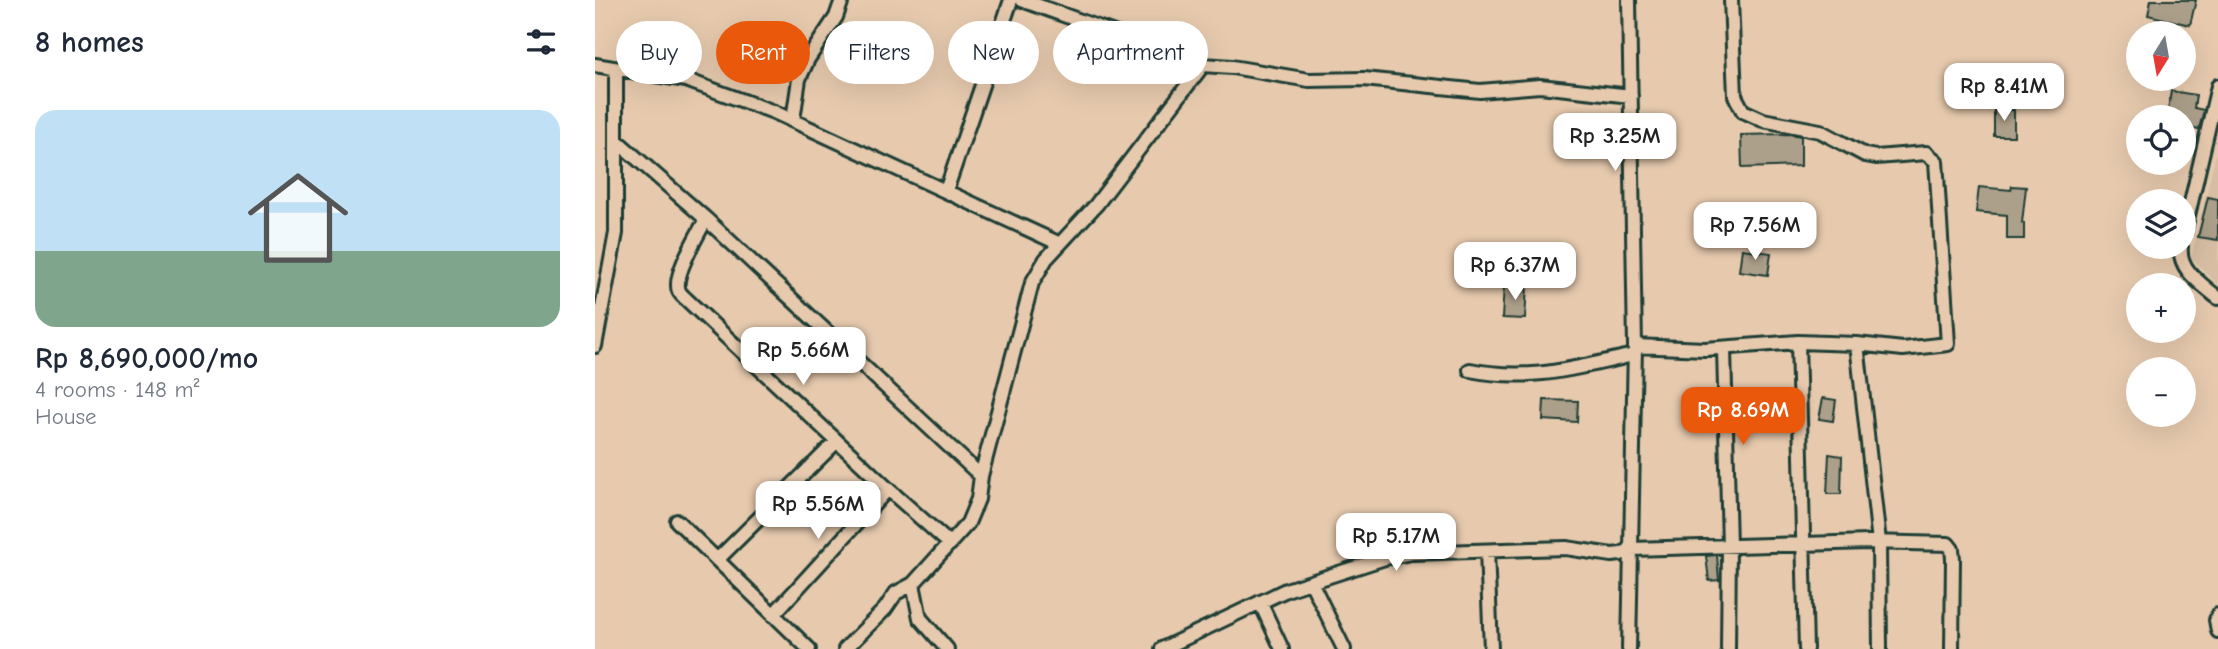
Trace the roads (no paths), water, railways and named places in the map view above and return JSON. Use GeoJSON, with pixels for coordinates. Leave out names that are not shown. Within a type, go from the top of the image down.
{"type":"FeatureCollection","features":[{"type":"Feature","properties":{"kind":"street"},"geometry":{"type":"LineString","coordinates":[[793,120],[799,79],[808,59],[836,17],[842,0]]}},
{"type":"Feature","properties":{"kind":"street"},"geometry":{"type":"LineString","coordinates":[[946,191],[1011,0]]}},
{"type":"Feature","properties":{"kind":"street"},"geometry":{"type":"LineString","coordinates":[[1023,0],[1081,21]]}},
{"type":"Feature","properties":{"kind":"street"},"geometry":{"type":"LineString","coordinates":[[1629,0],[1635,351],[1629,649]]}},
{"type":"Feature","properties":{"kind":"street"},"geometry":{"type":"LineString","coordinates":[[1470,370],[1539,375],[1635,351],[1724,349],[1798,342],[1903,349],[1948,344],[1936,161],[1926,153],[1877,157],[1865,155],[1820,131],[1763,120],[1743,111],[1735,96],[1731,0]]}},
{"type":"Feature","properties":{"kind":"street"},"geometry":{"type":"LineString","coordinates":[[595,65],[616,70]]}},
{"type":"Feature","properties":{"kind":"street"},"geometry":{"type":"LineString","coordinates":[[1208,65],[1232,67],[1301,80],[1364,79],[1480,91],[1540,86],[1631,96]]}},
{"type":"Feature","properties":{"kind":"street"},"geometry":{"type":"LineString","coordinates":[[595,346],[616,233],[616,84]]}},
{"type":"Feature","properties":{"kind":"street"},"geometry":{"type":"LineString","coordinates":[[697,84],[793,120],[1060,244]]}},
{"type":"Feature","properties":{"kind":"street"},"geometry":{"type":"LineString","coordinates":[[845,649],[885,609],[896,593],[913,584],[968,523],[978,499],[981,476],[1032,283],[1046,259],[1096,205],[1188,84]]}},
{"type":"Feature","properties":{"kind":"street"},"geometry":{"type":"LineString","coordinates":[[2194,189],[2218,86]]}},
{"type":"Feature","properties":{"kind":"street"},"geometry":{"type":"LineString","coordinates":[[617,141],[706,219],[981,476]]}},
{"type":"Feature","properties":{"kind":"street"},"geometry":{"type":"LineString","coordinates":[[706,219],[683,266],[678,290],[888,489],[950,544]]}},
{"type":"Feature","properties":{"kind":"street"},"geometry":{"type":"LineString","coordinates":[[2180,259],[2184,267],[2218,298]]}},
{"type":"Feature","properties":{"kind":"street"},"geometry":{"type":"LineString","coordinates":[[1798,342],[1806,649]]}},
{"type":"Feature","properties":{"kind":"street"},"geometry":{"type":"LineString","coordinates":[[1857,344],[1879,542],[1879,649]]}},
{"type":"Feature","properties":{"kind":"street"},"geometry":{"type":"LineString","coordinates":[[1724,349],[1729,546],[1728,649]]}},
{"type":"Feature","properties":{"kind":"street"},"geometry":{"type":"LineString","coordinates":[[717,560],[837,441]]}},
{"type":"Feature","properties":{"kind":"street"},"geometry":{"type":"LineString","coordinates":[[773,615],[888,489]]}},
{"type":"Feature","properties":{"kind":"street"},"geometry":{"type":"LineString","coordinates":[[677,521],[809,649]]}},
{"type":"Feature","properties":{"kind":"street"},"geometry":{"type":"LineString","coordinates":[[1162,649],[1260,602],[1311,582],[1385,558],[1411,553],[1566,548],[1612,555],[1631,549],[1941,542],[1952,549],[1952,649]]}},
{"type":"Feature","properties":{"kind":"street"},"geometry":{"type":"LineString","coordinates":[[1486,551],[1491,649]]}},
{"type":"Feature","properties":{"kind":"street"},"geometry":{"type":"LineString","coordinates":[[1311,582],[1344,649]]}},
{"type":"Feature","properties":{"kind":"street"},"geometry":{"type":"LineString","coordinates":[[913,584],[920,618],[947,649]]}},
{"type":"Feature","properties":{"kind":"street"},"geometry":{"type":"LineString","coordinates":[[1260,602],[1282,649]]}},
{"type":"Feature","properties":{"kind":"street"},"geometry":{"type":"LineString","coordinates":[[2218,615],[2218,631]]}}]}
